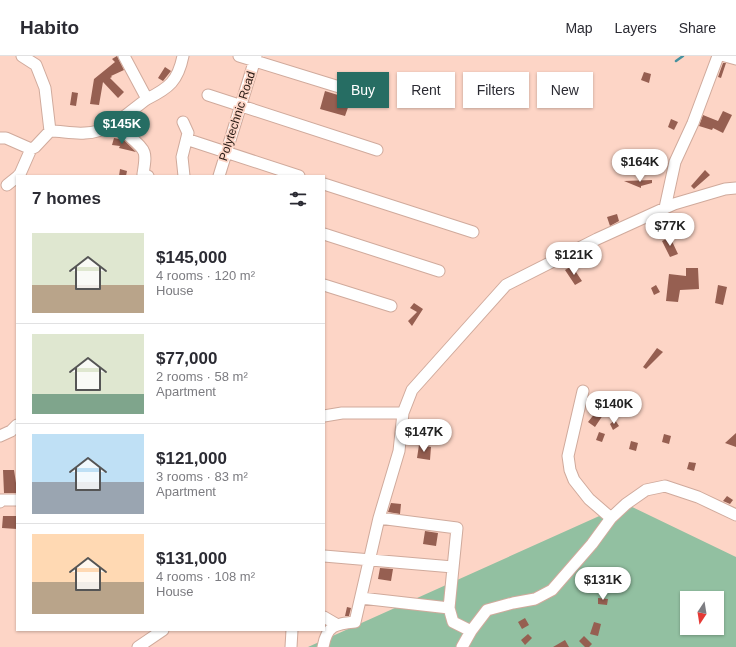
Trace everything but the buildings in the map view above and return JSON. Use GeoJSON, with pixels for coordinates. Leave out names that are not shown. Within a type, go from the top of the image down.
{"type":"FeatureCollection","features":[{"type":"Feature","properties":{"kind":"street"},"geometry":{"type":"LineString","coordinates":[[18,175],[31,149],[35,147],[50,131],[45,88],[36,65],[22,56]]}},
{"type":"Feature","properties":{"kind":"street"},"geometry":{"type":"LineString","coordinates":[[124,56],[147,99]]}},
{"type":"Feature","properties":{"kind":"street"},"geometry":{"type":"LineString","coordinates":[[50,131],[84,133],[101,130],[112,125],[147,99],[164,90],[173,82],[180,68],[183,56]]}},
{"type":"Feature","properties":{"kind":"street"},"geometry":{"type":"LineString","coordinates":[[239,56],[256,58],[337,86]]}},
{"type":"Feature","properties":{"kind":"street"},"geometry":{"type":"LineString","coordinates":[[665,208],[676,162],[718,56]]}},
{"type":"Feature","properties":{"kind":"street"},"geometry":{"type":"LineString","coordinates":[[725,56],[736,59]]}},
{"type":"Feature","properties":{"kind":"street","name":"Polytechnic Road"},"geometry":{"type":"LineString","coordinates":[[219,175],[225,152],[256,58]]}},
{"type":"Feature","properties":{"kind":"street"},"geometry":{"type":"LineString","coordinates":[[208,95],[377,150]]}},
{"type":"Feature","properties":{"kind":"street"},"geometry":{"type":"LineString","coordinates":[[130,113],[128,135],[143,149],[145,160],[143,174],[146,175]]}},
{"type":"Feature","properties":{"kind":"street"},"geometry":{"type":"LineString","coordinates":[[183,122],[188,133],[182,157],[184,175]]}},
{"type":"Feature","properties":{"kind":"street"},"geometry":{"type":"LineString","coordinates":[[0,138],[6,138],[31,149]]}},
{"type":"Feature","properties":{"kind":"street"},"geometry":{"type":"LineString","coordinates":[[189,140],[296,175]]}},
{"type":"Feature","properties":{"kind":"street"},"geometry":{"type":"LineString","coordinates":[[7,185],[16,177]]}},
{"type":"Feature","properties":{"kind":"street"},"geometry":{"type":"LineString","coordinates":[[325,184],[473,232]]}},
{"type":"Feature","properties":{"kind":"street"},"geometry":{"type":"LineString","coordinates":[[325,618],[336,624],[355,622],[379,518],[399,451],[403,413],[412,390],[506,285],[674,204],[725,189],[736,188]]}},
{"type":"Feature","properties":{"kind":"street"},"geometry":{"type":"LineString","coordinates":[[325,234],[439,271]]}},
{"type":"Feature","properties":{"kind":"street"},"geometry":{"type":"LineString","coordinates":[[325,285],[391,306]]}},
{"type":"Feature","properties":{"kind":"street"},"geometry":{"type":"LineString","coordinates":[[583,392],[568,456],[570,470],[574,480],[589,499],[612,518]]}},
{"type":"Feature","properties":{"kind":"street"},"geometry":{"type":"LineString","coordinates":[[325,416],[342,414],[403,413]]}},
{"type":"Feature","properties":{"kind":"street"},"geometry":{"type":"LineString","coordinates":[[0,436],[16,427]]}},
{"type":"Feature","properties":{"kind":"street"},"geometry":{"type":"LineString","coordinates":[[462,647],[471,631],[487,610],[535,599],[552,590],[592,544],[612,518],[626,504],[646,490],[665,486],[698,497],[736,515]]}},
{"type":"Feature","properties":{"kind":"street"},"geometry":{"type":"LineString","coordinates":[[0,502],[0,500],[16,500]]}},
{"type":"Feature","properties":{"kind":"street"},"geometry":{"type":"LineString","coordinates":[[379,518],[457,528],[449,608],[453,622],[471,631]]}},
{"type":"Feature","properties":{"kind":"street"},"geometry":{"type":"LineString","coordinates":[[325,556],[453,567]]}},
{"type":"Feature","properties":{"kind":"street"},"geometry":{"type":"LineString","coordinates":[[361,598],[449,608]]}},
{"type":"Feature","properties":{"kind":"street"},"geometry":{"type":"LineString","coordinates":[[323,647],[326,635],[336,624]]}},
{"type":"Feature","properties":{"kind":"street"},"geometry":{"type":"LineString","coordinates":[[138,647],[162,631]]}},
{"type":"Feature","properties":{"kind":"street"},"geometry":{"type":"LineString","coordinates":[[291,647],[292,631]]}},
{"type":"Feature","properties":{"kind":"green space"},"geometry":{"type":"Polygon","coordinates":[[[626,504],[736,557],[736,647],[308,647],[626,504]]]}},
{"type":"Feature","properties":{"kind":"waterway"},"geometry":{"type":"LineString","coordinates":[[676,61],[683,56]]}}]}
